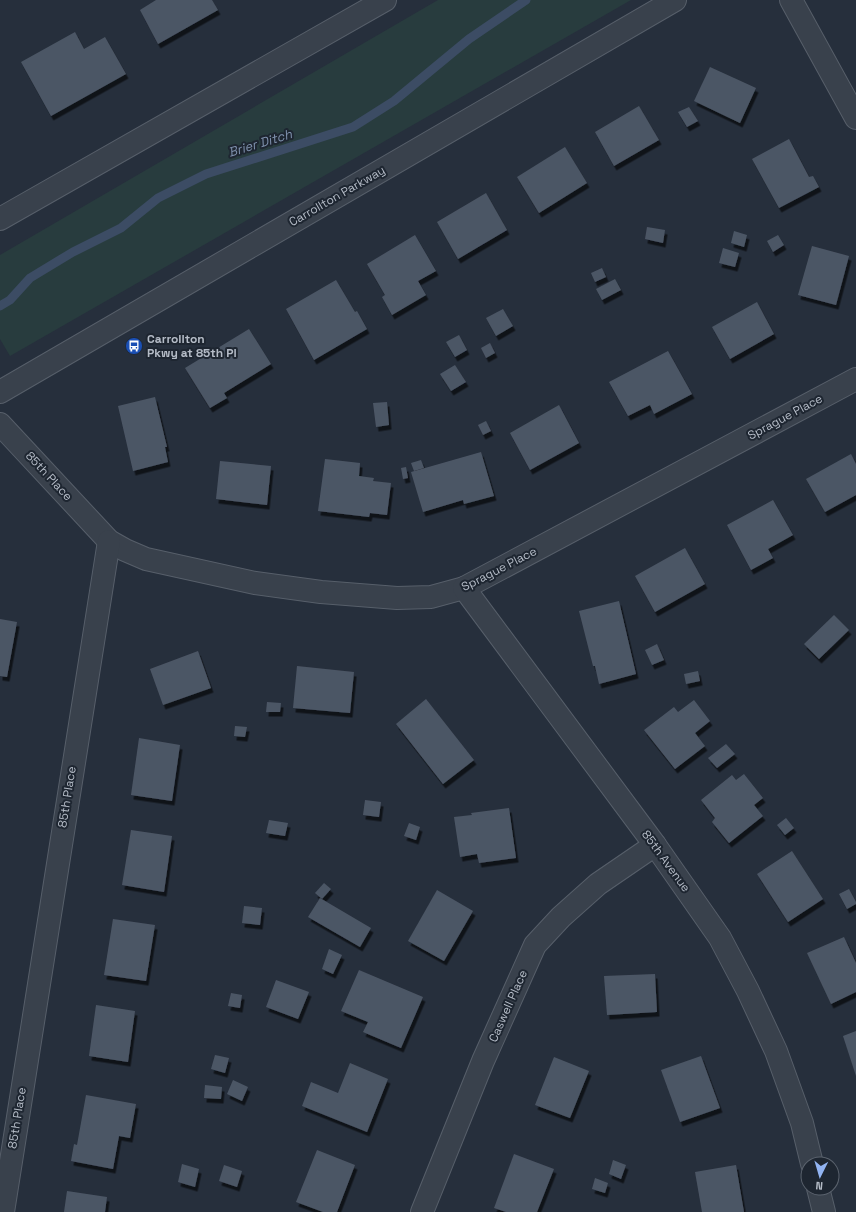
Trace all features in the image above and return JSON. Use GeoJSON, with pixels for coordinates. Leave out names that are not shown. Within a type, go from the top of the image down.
{"type":"FeatureCollection","features":[{"type":"Feature","properties":{"kind":"street"},"geometry":{"type":"LineString","coordinates":[[0,219],[385,0]]}},
{"type":"Feature","properties":{"kind":"street","name":"Carrollton Parkway"},"geometry":{"type":"LineString","coordinates":[[0,392],[675,0]]}},
{"type":"Feature","properties":{"kind":"street"},"geometry":{"type":"LineString","coordinates":[[791,0],[856,118]]}},
{"type":"Feature","properties":{"kind":"street","name":"Sprague Place"},"geometry":{"type":"LineString","coordinates":[[109,541],[124,550],[146,559],[255,583],[322,592],[397,598],[431,597],[464,588],[856,379]]}},
{"type":"Feature","properties":{"kind":"street","name":"85th Place"},"geometry":{"type":"LineString","coordinates":[[0,424],[109,541],[3,1212]]}},
{"type":"Feature","properties":{"kind":"street","name":"85th Avenue"},"geometry":{"type":"LineString","coordinates":[[464,588],[654,845],[720,938],[748,991],[776,1051],[802,1123],[810,1156]]}},
{"type":"Feature","properties":{"kind":"street","name":"Caswell Place"},"geometry":{"type":"LineString","coordinates":[[422,1212],[483,1061],[536,945],[561,917],[598,884],[654,845]]}},
{"type":"Feature","properties":{"kind":"street"},"geometry":{"type":"LineString","coordinates":[[820,1196],[824,1212]]}},
{"type":"Feature","properties":{"kind":"green space"},"geometry":{"type":"Polygon","coordinates":[[[438,0],[631,0],[10,356],[0,339],[0,255],[438,0]]]}},
{"type":"Feature","properties":{"kind":"building"},"geometry":{"type":"Polygon","coordinates":[[[156,0],[212,0],[218,10],[158,44],[140,10],[156,0]]]}},
{"type":"Feature","properties":{"kind":"building"},"geometry":{"type":"Polygon","coordinates":[[[75,32],[84,49],[105,37],[126,74],[51,116],[21,62],[75,32]]]}},
{"type":"Feature","properties":{"kind":"building"},"geometry":{"type":"Polygon","coordinates":[[[710,67],[756,88],[740,123],[694,101],[710,67]]]}},
{"type":"Feature","properties":{"kind":"building"},"geometry":{"type":"Polygon","coordinates":[[[639,106],[659,140],[614,166],[595,132],[639,106]]]}},
{"type":"Feature","properties":{"kind":"building"},"geometry":{"type":"Polygon","coordinates":[[[689,107],[698,121],[687,127],[678,112],[689,107]]]}},
{"type":"Feature","properties":{"kind":"building"},"geometry":{"type":"Polygon","coordinates":[[[789,139],[809,177],[813,176],[819,187],[779,208],[752,159],[789,139]]]}},
{"type":"Feature","properties":{"kind":"building"},"geometry":{"type":"Polygon","coordinates":[[[565,147],[587,183],[539,213],[517,177],[565,147]]]}},
{"type":"Feature","properties":{"kind":"building"},"geometry":{"type":"Polygon","coordinates":[[[486,193],[507,230],[458,259],[437,222],[486,193]]]}},
{"type":"Feature","properties":{"kind":"building"},"geometry":{"type":"Polygon","coordinates":[[[647,227],[665,230],[663,243],[645,239],[647,227]]]}},
{"type":"Feature","properties":{"kind":"building"},"geometry":{"type":"Polygon","coordinates":[[[734,231],[747,235],[744,247],[731,243],[734,231]]]}},
{"type":"Feature","properties":{"kind":"building"},"geometry":{"type":"Polygon","coordinates":[[[415,235],[436,271],[418,281],[426,295],[392,315],[382,297],[385,295],[367,264],[415,235]]]}},
{"type":"Feature","properties":{"kind":"building"},"geometry":{"type":"Polygon","coordinates":[[[778,235],[784,245],[773,252],[767,241],[778,235]]]}},
{"type":"Feature","properties":{"kind":"building"},"geometry":{"type":"Polygon","coordinates":[[[812,246],[849,256],[836,305],[798,295],[812,246]]]}},
{"type":"Feature","properties":{"kind":"building"},"geometry":{"type":"Polygon","coordinates":[[[723,248],[739,253],[735,267],[719,263],[723,248]]]}},
{"type":"Feature","properties":{"kind":"building"},"geometry":{"type":"Polygon","coordinates":[[[602,268],[606,277],[595,282],[591,273],[602,268]]]}},
{"type":"Feature","properties":{"kind":"building"},"geometry":{"type":"Polygon","coordinates":[[[615,279],[621,290],[602,300],[596,289],[615,279]]]}},
{"type":"Feature","properties":{"kind":"building"},"geometry":{"type":"Polygon","coordinates":[[[336,280],[367,329],[314,360],[286,309],[336,280]]]}},
{"type":"Feature","properties":{"kind":"building"},"geometry":{"type":"Polygon","coordinates":[[[757,302],[774,334],[730,359],[712,327],[757,302]]]}},
{"type":"Feature","properties":{"kind":"building"},"geometry":{"type":"Polygon","coordinates":[[[503,309],[513,326],[496,336],[486,318],[503,309]]]}},
{"type":"Feature","properties":{"kind":"building"},"geometry":{"type":"Polygon","coordinates":[[[249,329],[271,364],[224,393],[227,398],[210,408],[185,368],[249,329]]]}},
{"type":"Feature","properties":{"kind":"building"},"geometry":{"type":"Polygon","coordinates":[[[459,335],[467,350],[455,357],[446,342],[459,335]]]}},
{"type":"Feature","properties":{"kind":"building"},"geometry":{"type":"Polygon","coordinates":[[[490,343],[495,353],[486,358],[481,348],[490,343]]]}},
{"type":"Feature","properties":{"kind":"building"},"geometry":{"type":"Polygon","coordinates":[[[668,351],[692,394],[654,414],[650,405],[628,416],[609,382],[668,351]]]}},
{"type":"Feature","properties":{"kind":"building"},"geometry":{"type":"Polygon","coordinates":[[[455,365],[466,382],[451,391],[440,374],[455,365]]]}},
{"type":"Feature","properties":{"kind":"building"},"geometry":{"type":"Polygon","coordinates":[[[155,397],[167,447],[165,447],[168,462],[133,471],[118,406],[155,397]]]}},
{"type":"Feature","properties":{"kind":"building"},"geometry":{"type":"Polygon","coordinates":[[[387,402],[389,425],[376,427],[373,403],[387,402]]]}},
{"type":"Feature","properties":{"kind":"building"},"geometry":{"type":"Polygon","coordinates":[[[559,405],[579,443],[530,470],[510,433],[559,405]]]}},
{"type":"Feature","properties":{"kind":"building"},"geometry":{"type":"Polygon","coordinates":[[[486,421],[491,431],[483,435],[478,425],[486,421]]]}},
{"type":"Feature","properties":{"kind":"building"},"geometry":{"type":"Polygon","coordinates":[[[481,452],[494,496],[464,504],[463,500],[423,512],[411,472],[481,452]]]}},
{"type":"Feature","properties":{"kind":"building"},"geometry":{"type":"Polygon","coordinates":[[[851,454],[856,464],[856,495],[825,512],[806,479],[851,454]]]}},
{"type":"Feature","properties":{"kind":"building"},"geometry":{"type":"Polygon","coordinates":[[[325,459],[360,463],[359,476],[374,478],[373,481],[391,483],[387,515],[370,513],[369,517],[318,511],[325,459]]]}},
{"type":"Feature","properties":{"kind":"building"},"geometry":{"type":"Polygon","coordinates":[[[421,460],[424,468],[414,471],[411,463],[421,460]]]}},
{"type":"Feature","properties":{"kind":"building"},"geometry":{"type":"Polygon","coordinates":[[[220,461],[271,466],[267,505],[216,499],[220,461]]]}},
{"type":"Feature","properties":{"kind":"building"},"geometry":{"type":"Polygon","coordinates":[[[406,467],[408,478],[403,479],[401,468],[406,467]]]}},
{"type":"Feature","properties":{"kind":"building"},"geometry":{"type":"Polygon","coordinates":[[[773,500],[793,535],[768,549],[773,558],[751,570],[727,525],[773,500]]]}},
{"type":"Feature","properties":{"kind":"building"},"geometry":{"type":"Polygon","coordinates":[[[685,548],[705,584],[655,612],[635,576],[685,548]]]}},
{"type":"Feature","properties":{"kind":"building"},"geometry":{"type":"Polygon","coordinates":[[[619,601],[636,674],[599,684],[579,611],[619,601]]]}},
{"type":"Feature","properties":{"kind":"building"},"geometry":{"type":"Polygon","coordinates":[[[834,615],[849,630],[819,659],[804,644],[834,615]]]}},
{"type":"Feature","properties":{"kind":"building"},"geometry":{"type":"Polygon","coordinates":[[[0,619],[17,622],[7,677],[0,676],[0,619]]]}},
{"type":"Feature","properties":{"kind":"building"},"geometry":{"type":"Polygon","coordinates":[[[657,644],[664,660],[652,665],[645,650],[657,644]]]}},
{"type":"Feature","properties":{"kind":"building"},"geometry":{"type":"Polygon","coordinates":[[[198,651],[211,688],[163,705],[150,669],[198,651]]]}},
{"type":"Feature","properties":{"kind":"building"},"geometry":{"type":"Polygon","coordinates":[[[297,666],[354,672],[350,713],[293,708],[297,666]]]}},
{"type":"Feature","properties":{"kind":"building"},"geometry":{"type":"Polygon","coordinates":[[[698,671],[700,681],[686,684],[684,674],[698,671]]]}},
{"type":"Feature","properties":{"kind":"building"},"geometry":{"type":"Polygon","coordinates":[[[426,699],[474,760],[443,784],[396,724],[426,699]]]}},
{"type":"Feature","properties":{"kind":"building"},"geometry":{"type":"Polygon","coordinates":[[[694,700],[710,721],[695,733],[705,746],[675,769],[644,730],[674,707],[678,712],[694,700]]]}},
{"type":"Feature","properties":{"kind":"building"},"geometry":{"type":"Polygon","coordinates":[[[267,702],[281,703],[280,712],[266,712],[267,702]]]}},
{"type":"Feature","properties":{"kind":"building"},"geometry":{"type":"Polygon","coordinates":[[[235,726],[247,727],[245,737],[234,736],[235,726]]]}},
{"type":"Feature","properties":{"kind":"building"},"geometry":{"type":"Polygon","coordinates":[[[139,738],[180,745],[172,801],[131,795],[139,738]]]}},
{"type":"Feature","properties":{"kind":"building"},"geometry":{"type":"Polygon","coordinates":[[[726,744],[735,754],[717,768],[708,758],[726,744]]]}},
{"type":"Feature","properties":{"kind":"building"},"geometry":{"type":"Polygon","coordinates":[[[744,774],[763,798],[754,805],[763,816],[729,843],[712,822],[715,818],[701,800],[732,775],[736,780],[744,774]]]}},
{"type":"Feature","properties":{"kind":"building"},"geometry":{"type":"Polygon","coordinates":[[[365,800],[381,802],[379,817],[363,815],[365,800]]]}},
{"type":"Feature","properties":{"kind":"building"},"geometry":{"type":"Polygon","coordinates":[[[509,808],[516,858],[479,863],[477,854],[460,857],[454,817],[472,815],[471,813],[509,808]]]}},
{"type":"Feature","properties":{"kind":"building"},"geometry":{"type":"Polygon","coordinates":[[[786,818],[794,828],[785,835],[777,825],[786,818]]]}},
{"type":"Feature","properties":{"kind":"building"},"geometry":{"type":"Polygon","coordinates":[[[269,820],[288,823],[285,836],[266,833],[269,820]]]}},
{"type":"Feature","properties":{"kind":"building"},"geometry":{"type":"Polygon","coordinates":[[[409,823],[420,827],[416,840],[404,836],[409,823]]]}},
{"type":"Feature","properties":{"kind":"building"},"geometry":{"type":"Polygon","coordinates":[[[131,830],[172,836],[164,892],[122,885],[131,830]]]}},
{"type":"Feature","properties":{"kind":"building"},"geometry":{"type":"Polygon","coordinates":[[[792,851],[823,899],[788,922],[757,874],[792,851]]]}},
{"type":"Feature","properties":{"kind":"building"},"geometry":{"type":"Polygon","coordinates":[[[324,883],[331,889],[322,899],[315,893],[324,883]]]}},
{"type":"Feature","properties":{"kind":"building"},"geometry":{"type":"Polygon","coordinates":[[[849,889],[856,904],[847,909],[839,894],[849,889]]]}},
{"type":"Feature","properties":{"kind":"building"},"geometry":{"type":"Polygon","coordinates":[[[437,890],[473,911],[444,961],[408,941],[437,890]]]}},
{"type":"Feature","properties":{"kind":"building"},"geometry":{"type":"Polygon","coordinates":[[[320,898],[371,928],[360,947],[308,917],[320,898]]]}},
{"type":"Feature","properties":{"kind":"building"},"geometry":{"type":"Polygon","coordinates":[[[244,906],[262,908],[260,925],[242,923],[244,906]]]}},
{"type":"Feature","properties":{"kind":"building"},"geometry":{"type":"Polygon","coordinates":[[[113,919],[155,925],[146,981],[104,975],[113,919]]]}},
{"type":"Feature","properties":{"kind":"building"},"geometry":{"type":"Polygon","coordinates":[[[844,937],[856,963],[856,992],[831,1004],[807,953],[844,937]]]}},
{"type":"Feature","properties":{"kind":"building"},"geometry":{"type":"Polygon","coordinates":[[[329,949],[342,955],[333,974],[322,969],[329,949]]]}},
{"type":"Feature","properties":{"kind":"building"},"geometry":{"type":"Polygon","coordinates":[[[359,970],[423,997],[401,1048],[363,1032],[368,1022],[341,1011],[359,970]]]}},
{"type":"Feature","properties":{"kind":"building"},"geometry":{"type":"Polygon","coordinates":[[[655,974],[657,1012],[607,1015],[604,976],[655,974]]]}},
{"type":"Feature","properties":{"kind":"building"},"geometry":{"type":"Polygon","coordinates":[[[276,980],[309,992],[298,1019],[266,1007],[276,980]]]}},
{"type":"Feature","properties":{"kind":"building"},"geometry":{"type":"Polygon","coordinates":[[[231,993],[242,995],[240,1008],[228,1006],[231,993]]]}},
{"type":"Feature","properties":{"kind":"building"},"geometry":{"type":"Polygon","coordinates":[[[96,1005],[135,1011],[128,1062],[89,1056],[96,1005]]]}},
{"type":"Feature","properties":{"kind":"building"},"geometry":{"type":"Polygon","coordinates":[[[856,1031],[856,1076],[843,1036],[856,1031]]]}},
{"type":"Feature","properties":{"kind":"building"},"geometry":{"type":"Polygon","coordinates":[[[215,1055],[229,1058],[225,1073],[211,1069],[215,1055]]]}},
{"type":"Feature","properties":{"kind":"building"},"geometry":{"type":"Polygon","coordinates":[[[701,1056],[720,1108],[680,1122],[661,1070],[701,1056]]]}},
{"type":"Feature","properties":{"kind":"building"},"geometry":{"type":"Polygon","coordinates":[[[554,1057],[589,1071],[570,1118],[535,1105],[554,1057]]]}},
{"type":"Feature","properties":{"kind":"building"},"geometry":{"type":"Polygon","coordinates":[[[350,1063],[388,1079],[367,1132],[302,1106],[311,1082],[338,1093],[350,1063]]]}},
{"type":"Feature","properties":{"kind":"building"},"geometry":{"type":"Polygon","coordinates":[[[233,1080],[248,1087],[242,1101],[227,1094],[233,1080]]]}},
{"type":"Feature","properties":{"kind":"building"},"geometry":{"type":"Polygon","coordinates":[[[205,1085],[222,1087],[221,1099],[204,1098],[205,1085]]]}},
{"type":"Feature","properties":{"kind":"building"},"geometry":{"type":"Polygon","coordinates":[[[86,1095],[136,1104],[130,1138],[119,1136],[113,1169],[71,1161],[74,1144],[77,1145],[86,1095]]]}},
{"type":"Feature","properties":{"kind":"building"},"geometry":{"type":"Polygon","coordinates":[[[317,1150],[355,1165],[337,1212],[323,1212],[296,1202],[317,1150]]]}},
{"type":"Feature","properties":{"kind":"building"},"geometry":{"type":"Polygon","coordinates":[[[514,1154],[554,1169],[537,1212],[506,1212],[494,1208],[514,1154]]]}},
{"type":"Feature","properties":{"kind":"building"},"geometry":{"type":"Polygon","coordinates":[[[613,1160],[626,1165],[621,1179],[609,1174],[613,1160]]]}},
{"type":"Feature","properties":{"kind":"building"},"geometry":{"type":"Polygon","coordinates":[[[182,1164],[199,1169],[195,1187],[178,1182],[182,1164]]]}},
{"type":"Feature","properties":{"kind":"building"},"geometry":{"type":"Polygon","coordinates":[[[224,1165],[242,1171],[237,1187],[219,1181],[224,1165]]]}},
{"type":"Feature","properties":{"kind":"building"},"geometry":{"type":"Polygon","coordinates":[[[736,1165],[744,1212],[702,1212],[695,1172],[736,1165]]]}},
{"type":"Feature","properties":{"kind":"building"},"geometry":{"type":"Polygon","coordinates":[[[595,1178],[608,1183],[605,1193],[592,1189],[595,1178]]]}},
{"type":"Feature","properties":{"kind":"building"},"geometry":{"type":"Polygon","coordinates":[[[67,1191],[107,1197],[105,1212],[64,1212],[67,1191]]]}},
{"type":"Feature","properties":{"kind":"waterway","name":"Brier Ditch"},"geometry":{"type":"LineString","coordinates":[[0,306],[10,300],[30,278],[73,252],[121,228],[158,198],[206,174],[353,127],[394,101],[469,39],[526,0]]}},
{"type":"Feature","properties":{"kind":"place","name":"Carrollton Pkwy at 85th Pl"},"geometry":{"type":"Point","coordinates":[134,346]}}]}
